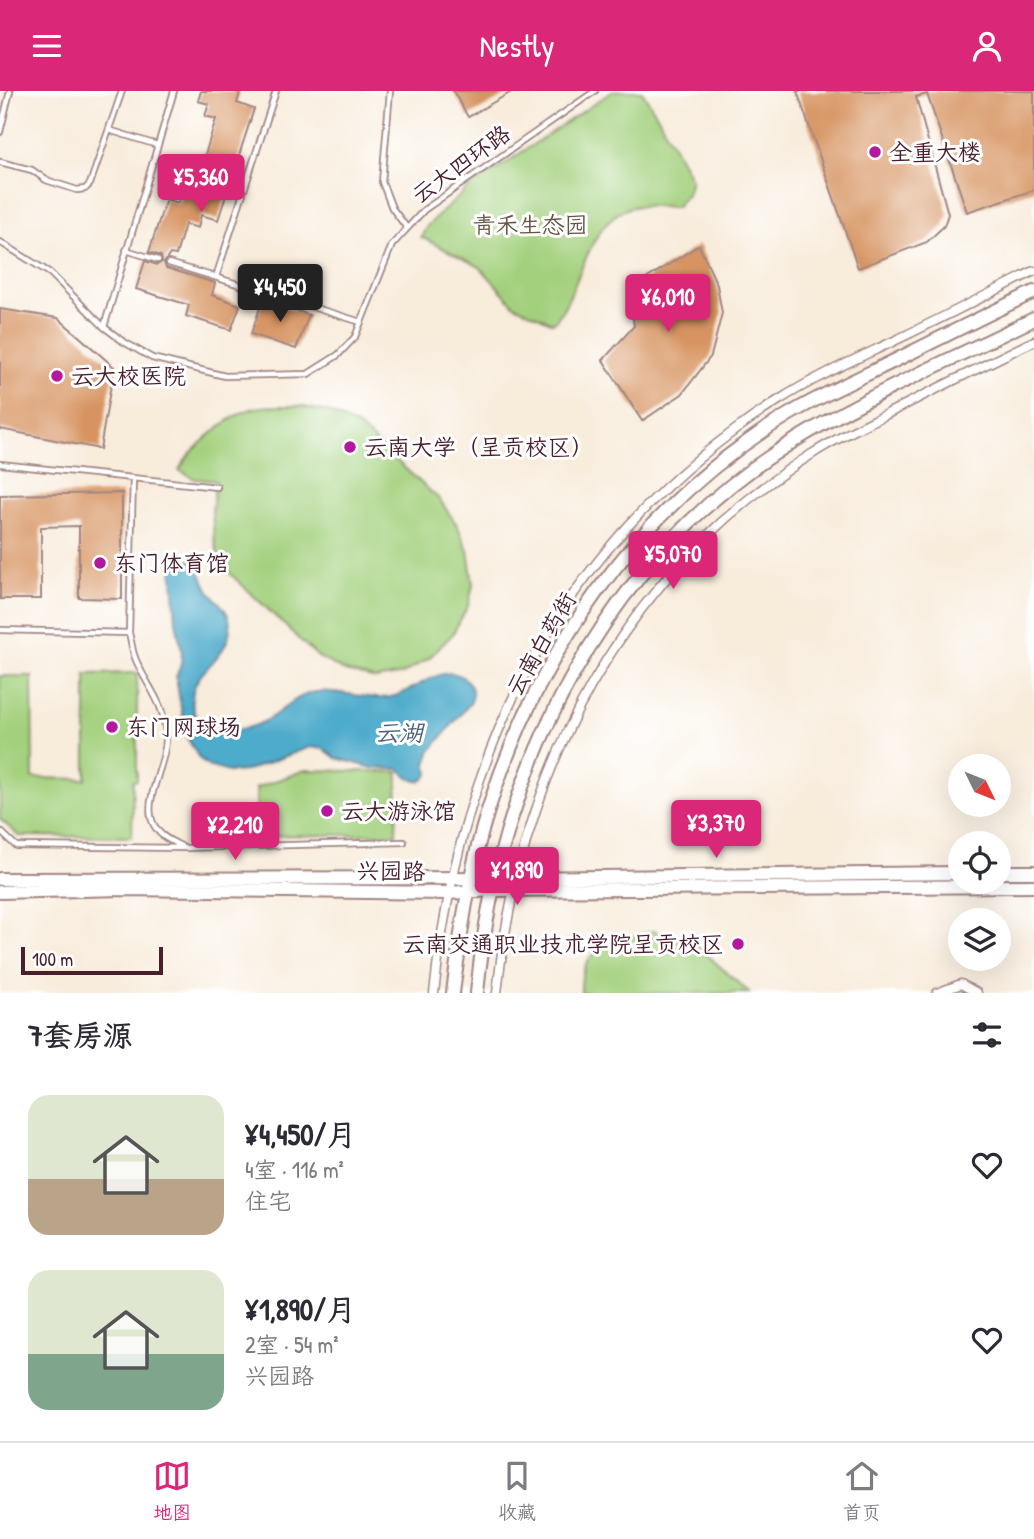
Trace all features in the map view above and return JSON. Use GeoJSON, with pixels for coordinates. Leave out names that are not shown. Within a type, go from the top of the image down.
{"type":"FeatureCollection","features":[{"type":"Feature","properties":{"kind":"main road","name":"云南白药街"},"geometry":{"type":"LineString","coordinates":[[453,993],[460,932],[483,827],[527,708],[556,651],[591,599],[635,543],[691,488],[732,454],[788,415],[1034,292]]}},
{"type":"Feature","properties":{"kind":"main road","name":"云南白药街"},"geometry":{"type":"LineString","coordinates":[[477,993],[494,884],[506,837],[535,752],[576,669],[635,581],[680,531],[719,496],[806,433],[1034,319]]}},
{"type":"Feature","properties":{"kind":"main road"},"geometry":{"type":"LineString","coordinates":[[1011,872],[1034,872]]}},
{"type":"Feature","properties":{"kind":"main road","name":"兴园路"},"geometry":{"type":"LineString","coordinates":[[515,884],[948,873]]}},
{"type":"Feature","properties":{"kind":"main road","name":"兴园路"},"geometry":{"type":"LineString","coordinates":[[0,879],[451,878],[470,884],[1034,886]]}},
{"type":"Feature","properties":{"kind":"main road","name":"兴园路"},"geometry":{"type":"LineString","coordinates":[[0,892],[123,889],[448,893],[470,884]]}},
{"type":"Feature","properties":{"kind":"street"},"geometry":{"type":"LineString","coordinates":[[434,993],[451,878],[480,777],[523,676],[558,615],[596,562],[639,513],[686,467],[782,398],[832,370],[1034,271]]}},
{"type":"Feature","properties":{"kind":"street"},"geometry":{"type":"LineString","coordinates":[[497,993],[523,847],[557,751],[605,659],[637,613],[679,562],[721,521],[766,485],[813,453],[1034,341]]}},
{"type":"Feature","properties":{"kind":"street"},"geometry":{"type":"LineString","coordinates":[[937,993],[961,984],[977,993]]}},
{"type":"Feature","properties":{"kind":"lane"},"geometry":{"type":"LineString","coordinates":[[0,132],[10,91]]}},
{"type":"Feature","properties":{"kind":"lane"},"geometry":{"type":"LineString","coordinates":[[0,162],[32,170],[46,180],[67,187],[85,189],[90,184],[122,91]]}},
{"type":"Feature","properties":{"kind":"lane"},"geometry":{"type":"LineString","coordinates":[[104,327],[174,91]]}},
{"type":"Feature","properties":{"kind":"lane"},"geometry":{"type":"LineString","coordinates":[[216,277],[276,91]]}},
{"type":"Feature","properties":{"kind":"lane"},"geometry":{"type":"LineString","coordinates":[[390,91],[382,182],[393,208],[407,228]]}},
{"type":"Feature","properties":{"kind":"lane","name":"云大四环路"},"geometry":{"type":"LineString","coordinates":[[0,242],[50,273],[104,327],[152,358],[225,376],[308,374],[338,355],[355,337],[392,244],[424,210],[596,91]]}},
{"type":"Feature","properties":{"kind":"lane"},"geometry":{"type":"LineString","coordinates":[[109,129],[157,145]]}},
{"type":"Feature","properties":{"kind":"lane"},"geometry":{"type":"LineString","coordinates":[[126,250],[158,260]]}},
{"type":"Feature","properties":{"kind":"lane"},"geometry":{"type":"LineString","coordinates":[[169,263],[361,322]]}},
{"type":"Feature","properties":{"kind":"lane"},"geometry":{"type":"LineString","coordinates":[[0,464],[217,487]]}},
{"type":"Feature","properties":{"kind":"lane"},"geometry":{"type":"LineString","coordinates":[[133,478],[129,633],[134,656],[158,697],[167,736],[164,761],[150,803],[152,822],[162,837],[185,848]]}},
{"type":"Feature","properties":{"kind":"lane"},"geometry":{"type":"LineString","coordinates":[[0,631],[129,633]]}},
{"type":"Feature","properties":{"kind":"lane"},"geometry":{"type":"LineString","coordinates":[[0,831],[16,846],[185,848],[404,842]]}},
{"type":"Feature","properties":{"kind":"green space","name":"青禾生态园"},"geometry":{"type":"Polygon","coordinates":[[[613,91],[642,91],[691,179],[687,194],[676,207],[633,207],[617,214],[605,225],[594,240],[563,310],[553,323],[514,305],[480,267],[421,237],[427,226],[467,189],[613,91]]]}},
{"type":"Feature","properties":{"kind":"green space"},"geometry":{"type":"Polygon","coordinates":[[[300,406],[328,412],[359,427],[439,499],[457,525],[468,550],[473,585],[468,606],[452,635],[429,658],[403,674],[376,679],[345,671],[318,657],[220,564],[212,510],[216,481],[195,479],[179,470],[202,442],[223,424],[245,411],[260,407],[300,406]]]}},
{"type":"Feature","properties":{"kind":"green space"},"geometry":{"type":"Polygon","coordinates":[[[137,673],[137,780],[133,781],[132,837],[19,836],[0,819],[0,676],[32,676],[33,778],[86,779],[86,674],[137,673]]]}},
{"type":"Feature","properties":{"kind":"green space","name":"云大游泳馆"},"geometry":{"type":"Polygon","coordinates":[[[305,770],[398,772],[396,834],[258,836],[256,788],[305,770]]]}},
{"type":"Feature","properties":{"kind":"green space"},"geometry":{"type":"Polygon","coordinates":[[[654,931],[675,940],[684,935],[750,993],[581,993],[582,976],[593,954],[614,942],[654,931]]]}},
{"type":"Feature","properties":{"kind":"water","name":"云湖"},"geometry":{"type":"Polygon","coordinates":[[[195,559],[208,589],[228,615],[230,626],[221,652],[196,682],[192,694],[193,709],[201,728],[247,728],[265,721],[297,699],[315,692],[386,698],[404,693],[441,674],[460,675],[471,687],[471,702],[431,750],[426,764],[429,773],[426,778],[414,780],[399,769],[373,768],[336,758],[324,749],[310,747],[246,771],[229,772],[208,766],[199,758],[186,736],[176,677],[182,651],[176,622],[172,565],[195,559]]]}},
{"type":"Feature","properties":{"kind":"building"},"geometry":{"type":"Polygon","coordinates":[[[201,91],[240,93],[237,103],[254,109],[218,220],[201,215],[198,228],[185,224],[176,255],[170,254],[164,263],[166,268],[215,283],[212,295],[240,305],[231,330],[186,316],[189,305],[136,289],[145,261],[157,265],[162,262],[161,256],[149,252],[166,199],[178,203],[183,189],[193,193],[216,119],[205,116],[209,104],[198,101],[201,91]]]}},
{"type":"Feature","properties":{"kind":"building"},"geometry":{"type":"Polygon","coordinates":[[[453,91],[513,91],[468,117],[453,91]]]}},
{"type":"Feature","properties":{"kind":"building","name":"全重大楼"},"geometry":{"type":"Polygon","coordinates":[[[797,91],[1034,91],[1034,190],[967,212],[927,94],[916,97],[948,214],[944,226],[927,242],[858,268],[797,91]]]}},
{"type":"Feature","properties":{"kind":"building"},"geometry":{"type":"Polygon","coordinates":[[[699,245],[717,285],[722,313],[711,356],[682,394],[642,421],[603,360],[634,326],[629,290],[699,245]]]}},
{"type":"Feature","properties":{"kind":"building"},"geometry":{"type":"Polygon","coordinates":[[[263,299],[309,315],[296,349],[251,334],[263,299]]]}},
{"type":"Feature","properties":{"kind":"building","name":"云大校医院"},"geometry":{"type":"Polygon","coordinates":[[[0,309],[58,318],[114,367],[100,449],[0,429],[0,309]]]}},
{"type":"Feature","properties":{"kind":"building","name":"东门体育馆"},"geometry":{"type":"Polygon","coordinates":[[[122,493],[122,599],[79,598],[79,526],[41,527],[41,599],[0,599],[0,495],[122,493]]]}},
{"type":"Feature","properties":{"kind":"place","name":"全重大楼"},"geometry":{"type":"Point","coordinates":[875,152]}},
{"type":"Feature","properties":{"kind":"place","name":"云大校医院"},"geometry":{"type":"Point","coordinates":[57,376]}},
{"type":"Feature","properties":{"kind":"place","name":"云南大学（呈贡校区）"},"geometry":{"type":"Point","coordinates":[350,447]}},
{"type":"Feature","properties":{"kind":"place","name":"东门体育馆"},"geometry":{"type":"Point","coordinates":[100,563]}},
{"type":"Feature","properties":{"kind":"place","name":"东门网球场"},"geometry":{"type":"Point","coordinates":[112,727]}},
{"type":"Feature","properties":{"kind":"place","name":"云大游泳馆"},"geometry":{"type":"Point","coordinates":[327,811]}},
{"type":"Feature","properties":{"kind":"place","name":"云南交通职业技术学院呈贡校区"},"geometry":{"type":"Point","coordinates":[738,944]}}]}
